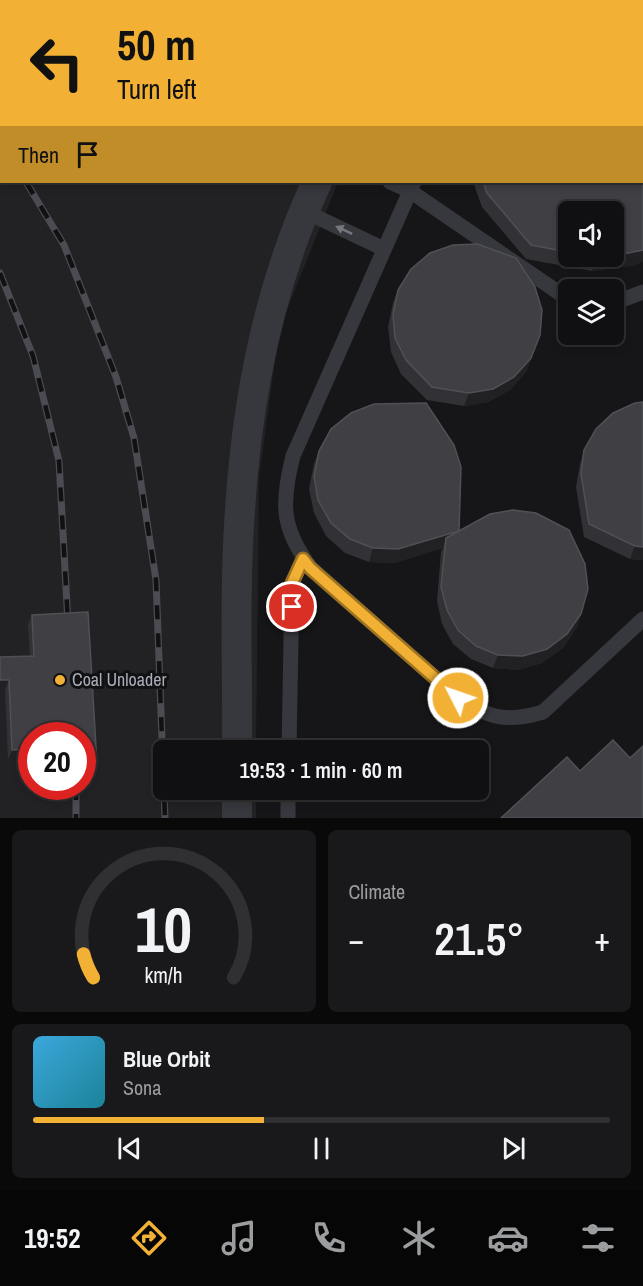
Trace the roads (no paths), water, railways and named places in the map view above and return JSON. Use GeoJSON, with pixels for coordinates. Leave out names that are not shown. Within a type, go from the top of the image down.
{"type":"FeatureCollection","features":[{"type":"Feature","properties":{"kind":"street"},"geometry":{"type":"LineString","coordinates":[[237,740],[238,527],[250,411],[274,299],[304,211],[317,183]]}},
{"type":"Feature","properties":{"kind":"street"},"geometry":{"type":"LineString","coordinates":[[237,800],[237,818]]}},
{"type":"Feature","properties":{"kind":"lane"},"geometry":{"type":"LineString","coordinates":[[396,183],[412,186],[558,292]]}},
{"type":"Feature","properties":{"kind":"lane"},"geometry":{"type":"LineString","coordinates":[[412,186],[293,456],[285,484],[288,527],[293,545],[310,568],[458,698],[479,711],[500,719],[524,718],[543,712],[643,620]]}},
{"type":"Feature","properties":{"kind":"lane"},"geometry":{"type":"LineString","coordinates":[[304,211],[384,249]]}},
{"type":"Feature","properties":{"kind":"lane"},"geometry":{"type":"LineString","coordinates":[[624,299],[643,292]]}},
{"type":"Feature","properties":{"kind":"lane"},"geometry":{"type":"LineString","coordinates":[[289,740],[292,583],[303,559]]}},
{"type":"Feature","properties":{"kind":"lane"},"geometry":{"type":"LineString","coordinates":[[288,800],[288,818]]}},
{"type":"Feature","properties":{"kind":"railway"},"geometry":{"type":"LineString","coordinates":[[27,183],[64,245],[116,377],[134,438],[156,580],[165,818]]}},
{"type":"Feature","properties":{"kind":"railway"},"geometry":{"type":"LineString","coordinates":[[0,273],[33,356],[59,461],[68,623]]}},
{"type":"Feature","properties":{"kind":"railway"},"geometry":{"type":"LineString","coordinates":[[76,800],[76,818]]}},
{"type":"Feature","properties":{"kind":"place","name":"Coal Unloader"},"geometry":{"type":"Point","coordinates":[60,680]}}]}
